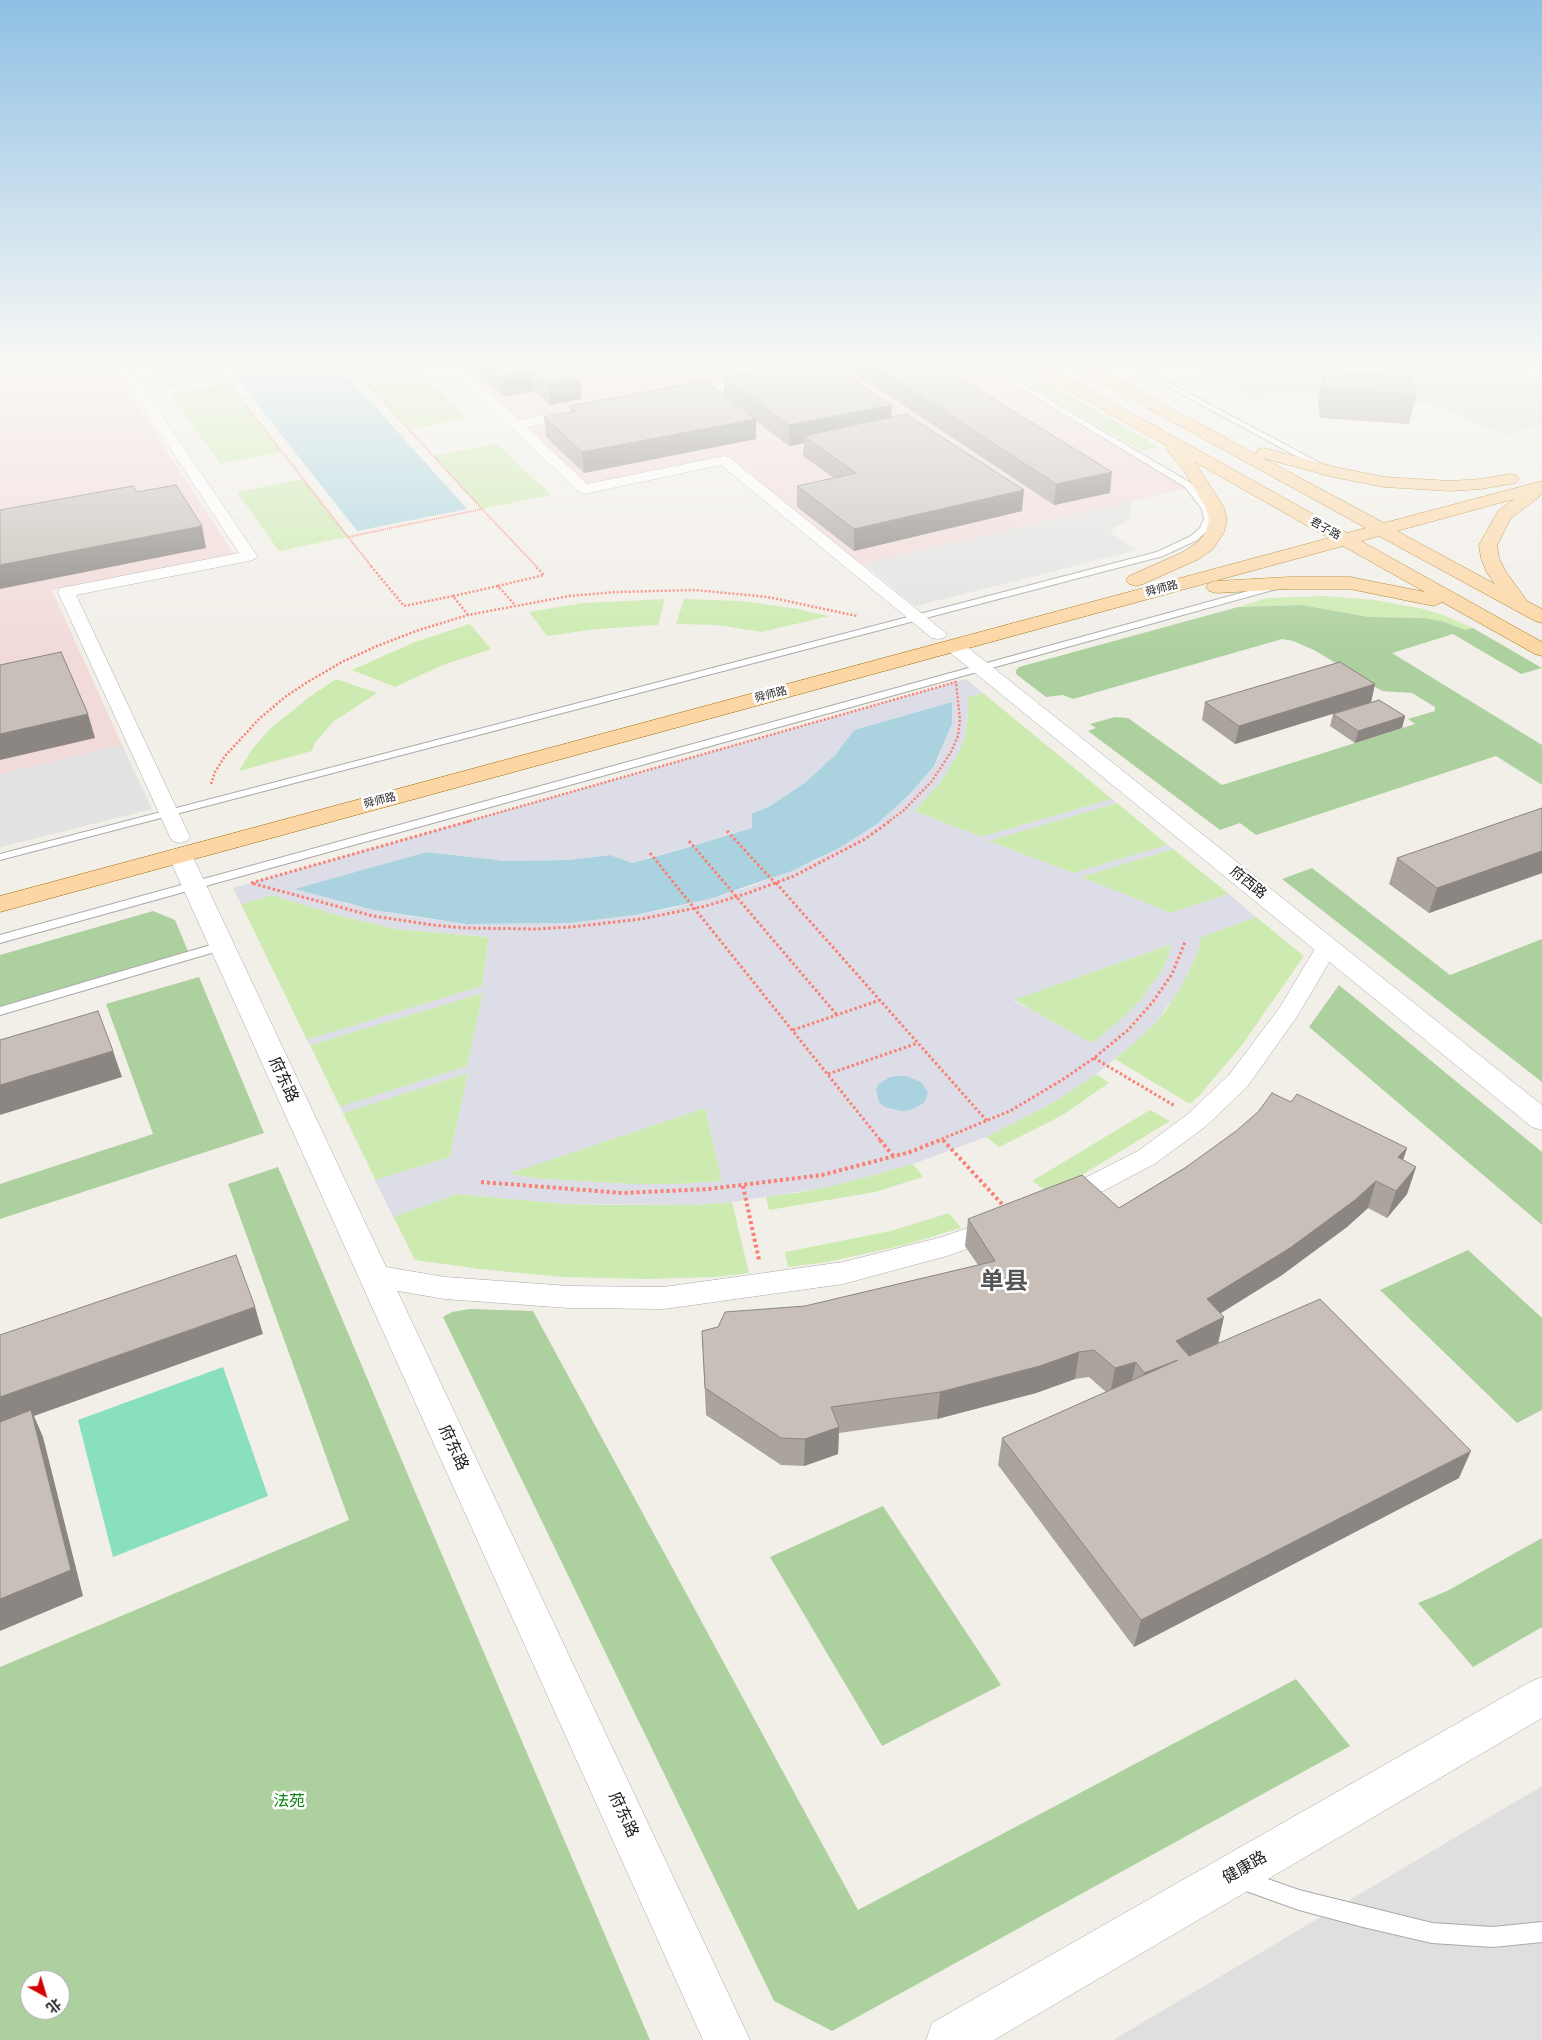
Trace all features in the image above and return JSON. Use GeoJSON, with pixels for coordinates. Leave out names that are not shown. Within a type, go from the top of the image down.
{"type":"FeatureCollection","features":[{"type":"Feature","properties":{"kind":"main road"},"geometry":{"type":"LineString","coordinates":[[1136,580],[1190,556],[1206,545],[1216,532],[1213,520],[1216,508],[1190,468],[1181,458]]}},
{"type":"Feature","properties":{"kind":"main road","name":"君子路"},"geometry":{"type":"LineString","coordinates":[[1199,458],[1542,650]]}},
{"type":"Feature","properties":{"kind":"main road","name":"君子路"},"geometry":{"type":"LineString","coordinates":[[1251,458],[1537,615]]}},
{"type":"Feature","properties":{"kind":"main road"},"geometry":{"type":"LineString","coordinates":[[1286,458],[1334,472],[1384,482],[1451,486],[1539,480]]}},
{"type":"Feature","properties":{"kind":"main road"},"geometry":{"type":"LineString","coordinates":[[1537,615],[1514,596],[1497,573],[1490,558],[1488,545],[1504,515],[1530,494],[1539,480]]}},
{"type":"Feature","properties":{"kind":"main road","name":"舜师路"},"geometry":{"type":"LineString","coordinates":[[946,640],[1125,599],[1344,540],[1539,480]]}},
{"type":"Feature","properties":{"kind":"main road","name":"舜师路"},"geometry":{"type":"LineString","coordinates":[[0,904],[184,859],[946,640],[1136,580],[1362,519],[1539,480]]}},
{"type":"Feature","properties":{"kind":"main road"},"geometry":{"type":"LineString","coordinates":[[1125,599],[1189,590],[1289,583],[1350,583],[1382,588],[1442,602],[1499,626]]}},
{"type":"Feature","properties":{"kind":"main road","name":"舜师路"},"geometry":{"type":"LineString","coordinates":[[0,885],[184,859]]}},
{"type":"Feature","properties":{"kind":"street"},"geometry":{"type":"LineString","coordinates":[[183,458],[249,556],[66,592],[184,859]]}},
{"type":"Feature","properties":{"kind":"street"},"geometry":{"type":"LineString","coordinates":[[551,458],[584,489],[724,460],[946,640]]}},
{"type":"Feature","properties":{"kind":"street"},"geometry":{"type":"LineString","coordinates":[[182,488],[201,485]]}},
{"type":"Feature","properties":{"kind":"street","name":"府西路"},"geometry":{"type":"LineString","coordinates":[[946,640],[1542,1120]]}},
{"type":"Feature","properties":{"kind":"street","name":"府东路"},"geometry":{"type":"LineString","coordinates":[[184,859],[221,946],[727,2040]]}},
{"type":"Feature","properties":{"kind":"street"},"geometry":{"type":"LineString","coordinates":[[1042,1209],[1086,1190],[1147,1157],[1197,1120],[1238,1081],[1290,1010],[1327,947]]}},
{"type":"Feature","properties":{"kind":"street"},"geometry":{"type":"LineString","coordinates":[[374,1276],[445,1288],[569,1297],[664,1298],[764,1286],[843,1273],[947,1246],[1016,1220]]}},
{"type":"Feature","properties":{"kind":"street","name":"健康路"},"geometry":{"type":"LineString","coordinates":[[949,2040],[1542,1696]]}},
{"type":"Feature","properties":{"kind":"lane"},"geometry":{"type":"LineString","coordinates":[[0,857],[1160,554],[1194,538],[1213,520],[1188,485],[1143,458]]}},
{"type":"Feature","properties":{"kind":"lane"},"geometry":{"type":"LineString","coordinates":[[1308,458],[1334,472]]}},
{"type":"Feature","properties":{"kind":"lane"},"geometry":{"type":"LineString","coordinates":[[0,939],[184,859],[1289,583]]}},
{"type":"Feature","properties":{"kind":"lane"},"geometry":{"type":"LineString","coordinates":[[0,1011],[221,946]]}},
{"type":"Feature","properties":{"kind":"lane"},"geometry":{"type":"LineString","coordinates":[[1232,1876],[1299,1900],[1363,1918],[1432,1933],[1493,1937],[1542,1932]]}},
{"type":"Feature","properties":{"kind":"path"},"geometry":{"type":"LineString","coordinates":[[286,458],[404,606],[544,575],[435,458]]}},
{"type":"Feature","properties":{"kind":"path"},"geometry":{"type":"LineString","coordinates":[[348,537],[482,509]]}},
{"type":"Feature","properties":{"kind":"path"},"geometry":{"type":"LineString","coordinates":[[498,586],[514,605]]}},
{"type":"Feature","properties":{"kind":"path"},"geometry":{"type":"LineString","coordinates":[[211,790],[215,772],[226,756],[259,719],[285,697],[342,662],[377,646],[419,630],[468,615],[514,605],[606,593],[695,590],[768,597],[862,617]]}},
{"type":"Feature","properties":{"kind":"path"},"geometry":{"type":"LineString","coordinates":[[452,596],[468,615]]}},
{"type":"Feature","properties":{"kind":"path"},"geometry":{"type":"LineString","coordinates":[[956,682],[960,720],[958,736],[932,781],[918,797],[885,826],[865,839],[836,856],[775,883],[693,908],[641,919],[536,929],[465,928],[373,916],[251,883],[956,682]]}},
{"type":"Feature","properties":{"kind":"path"},"geometry":{"type":"LineString","coordinates":[[727,831],[987,1121]]}},
{"type":"Feature","properties":{"kind":"path"},"geometry":{"type":"LineString","coordinates":[[688,841],[837,1015]]}},
{"type":"Feature","properties":{"kind":"path"},"geometry":{"type":"LineString","coordinates":[[650,853],[894,1157]]}},
{"type":"Feature","properties":{"kind":"path"},"geometry":{"type":"LineString","coordinates":[[481,1182],[551,1189],[623,1192],[691,1190],[743,1186],[822,1175],[894,1157],[943,1140],[987,1121],[1035,1097],[1094,1058],[1128,1030],[1152,1003],[1172,974],[1185,942]]}},
{"type":"Feature","properties":{"kind":"path"},"geometry":{"type":"LineString","coordinates":[[793,1030],[880,1000]]}},
{"type":"Feature","properties":{"kind":"path"},"geometry":{"type":"LineString","coordinates":[[828,1074],[918,1043]]}},
{"type":"Feature","properties":{"kind":"path"},"geometry":{"type":"LineString","coordinates":[[1094,1058],[1197,1120]]}},
{"type":"Feature","properties":{"kind":"path"},"geometry":{"type":"LineString","coordinates":[[943,1140],[1016,1220]]}},
{"type":"Feature","properties":{"kind":"path"},"geometry":{"type":"LineString","coordinates":[[743,1186],[764,1286]]}},
{"type":"Feature","properties":{"kind":"shaded area"},"geometry":{"type":"Polygon","coordinates":[[[0,458],[171,458],[234,554],[52,590],[122,745],[0,774],[0,458]]]}},
{"type":"Feature","properties":{"kind":"shaded area"},"geometry":{"type":"Polygon","coordinates":[[[559,458],[721,458],[589,486],[559,458]]]}},
{"type":"Feature","properties":{"kind":"shaded area"},"geometry":{"type":"Polygon","coordinates":[[[728,458],[1136,458],[1187,488],[860,565],[728,458]]]}},
{"type":"Feature","properties":{"kind":"shaded area"},"geometry":{"type":"Polygon","coordinates":[[[1131,501],[1130,519],[1112,529],[1111,533],[1137,550],[915,606],[864,564],[1131,501]]]}},
{"type":"Feature","properties":{"kind":"shaded area"},"geometry":{"type":"Polygon","coordinates":[[[966,679],[983,693],[968,697],[965,737],[959,752],[940,783],[914,811],[981,837],[1112,799],[1117,803],[988,841],[1073,873],[1168,845],[1173,849],[1081,877],[1171,913],[1229,894],[1256,917],[1201,937],[1197,953],[1180,989],[1156,1022],[1132,1045],[1096,1074],[1056,1101],[986,1137],[913,1164],[829,1187],[732,1202],[692,1205],[567,1204],[457,1194],[393,1217],[375,1180],[450,1157],[468,1073],[343,1113],[340,1107],[467,1066],[483,993],[310,1045],[307,1040],[482,986],[489,937],[396,929],[337,915],[272,895],[241,904],[233,888],[966,679]],[[952,702],[854,730],[836,754],[806,782],[770,806],[753,814],[752,828],[632,863],[610,855],[568,860],[506,861],[427,852],[344,903],[408,916],[466,924],[569,923],[636,915],[673,908],[752,886],[815,861],[877,824],[909,795],[934,766],[941,751],[952,724],[952,702]],[[1172,944],[1013,1000],[1092,1043],[1139,1002],[1163,969],[1172,944]],[[705,1108],[508,1174],[542,1179],[632,1184],[680,1184],[722,1181],[705,1108]]]}},
{"type":"Feature","properties":{"kind":"shaded area"},"geometry":{"type":"Polygon","coordinates":[[[122,745],[152,809],[0,847],[0,774],[122,745]]]}},
{"type":"Feature","properties":{"kind":"shaded area"},"geometry":{"type":"Polygon","coordinates":[[[1542,1786],[1542,2040],[1113,2040],[1542,1786]]]}},
{"type":"Feature","properties":{"kind":"green space"},"geometry":{"type":"Polygon","coordinates":[[[216,458],[250,458],[220,464],[216,458]]]}},
{"type":"Feature","properties":{"kind":"green space"},"geometry":{"type":"Polygon","coordinates":[[[435,458],[512,458],[551,495],[482,509],[435,458]]]}},
{"type":"Feature","properties":{"kind":"green space"},"geometry":{"type":"Polygon","coordinates":[[[303,479],[348,537],[279,551],[237,492],[303,479]]]}},
{"type":"Feature","properties":{"kind":"green space"},"geometry":{"type":"Polygon","coordinates":[[[1326,596],[1375,600],[1424,609],[1473,628],[1465,631],[1445,622],[1426,618],[1369,617],[1302,605],[1238,607],[1267,598],[1326,596]]]}},
{"type":"Feature","properties":{"kind":"green space"},"geometry":{"type":"Polygon","coordinates":[[[665,599],[658,625],[596,629],[547,636],[529,612],[583,603],[665,599]]]}},
{"type":"Feature","properties":{"kind":"green space"},"geometry":{"type":"Polygon","coordinates":[[[684,599],[742,601],[798,609],[829,616],[762,632],[718,625],[676,624],[684,599]]]}},
{"type":"Feature","properties":{"kind":"green space"},"geometry":{"type":"Polygon","coordinates":[[[1302,605],[1369,617],[1426,618],[1445,622],[1465,630],[1473,628],[1542,668],[1521,674],[1453,634],[1392,653],[1542,745],[1542,785],[1496,756],[1256,835],[1240,823],[1220,830],[1088,731],[1096,728],[1090,724],[1115,717],[1128,718],[1222,785],[1415,724],[1408,719],[1435,711],[1435,707],[1412,693],[1382,691],[1314,650],[1293,641],[1282,639],[1073,699],[1063,695],[1046,697],[1016,674],[1016,670],[1019,667],[1238,607],[1302,605]]]}},
{"type":"Feature","properties":{"kind":"green space"},"geometry":{"type":"Polygon","coordinates":[[[470,624],[491,649],[443,665],[395,687],[352,670],[415,642],[470,624]]]}},
{"type":"Feature","properties":{"kind":"green space"},"geometry":{"type":"Polygon","coordinates":[[[336,679],[377,693],[333,722],[315,743],[312,751],[239,771],[253,748],[271,728],[308,698],[336,679]]]}},
{"type":"Feature","properties":{"kind":"green space"},"geometry":{"type":"Polygon","coordinates":[[[983,693],[1112,799],[981,837],[914,811],[940,783],[965,737],[968,714],[967,697],[983,693]]]}},
{"type":"Feature","properties":{"kind":"green space"},"geometry":{"type":"Polygon","coordinates":[[[1117,803],[1168,845],[1073,873],[988,841],[1117,803]]]}},
{"type":"Feature","properties":{"kind":"green space"},"geometry":{"type":"Polygon","coordinates":[[[1173,849],[1229,894],[1171,913],[1081,877],[1173,849]]]}},
{"type":"Feature","properties":{"kind":"green space"},"geometry":{"type":"Polygon","coordinates":[[[1312,868],[1450,975],[1542,939],[1542,1082],[1282,879],[1312,868]]]}},
{"type":"Feature","properties":{"kind":"green space"},"geometry":{"type":"Polygon","coordinates":[[[272,895],[337,915],[396,929],[489,937],[482,986],[307,1040],[241,904],[272,895]]]}},
{"type":"Feature","properties":{"kind":"green space"},"geometry":{"type":"Polygon","coordinates":[[[153,911],[175,920],[190,956],[0,1011],[0,955],[153,911]]]}},
{"type":"Feature","properties":{"kind":"green space"},"geometry":{"type":"Polygon","coordinates":[[[1256,917],[1304,956],[1242,1045],[1200,1095],[1190,1104],[1115,1059],[1156,1022],[1167,1009],[1190,969],[1201,937],[1256,917]]]}},
{"type":"Feature","properties":{"kind":"green space"},"geometry":{"type":"Polygon","coordinates":[[[1173,944],[1163,969],[1139,1002],[1092,1044],[1013,999],[1173,944]]]}},
{"type":"Feature","properties":{"kind":"green space"},"geometry":{"type":"Polygon","coordinates":[[[199,977],[264,1133],[0,1219],[0,1184],[153,1134],[106,1004],[199,977]]]}},
{"type":"Feature","properties":{"kind":"green space"},"geometry":{"type":"Polygon","coordinates":[[[1339,985],[1542,1152],[1542,1225],[1309,1027],[1339,985]]]}},
{"type":"Feature","properties":{"kind":"green space"},"geometry":{"type":"Polygon","coordinates":[[[483,993],[468,1066],[340,1107],[310,1045],[483,993]]]}},
{"type":"Feature","properties":{"kind":"green space"},"geometry":{"type":"Polygon","coordinates":[[[468,1073],[450,1157],[376,1181],[343,1113],[468,1073]]]}},
{"type":"Feature","properties":{"kind":"green space"},"geometry":{"type":"Polygon","coordinates":[[[1096,1074],[1109,1083],[1061,1116],[999,1147],[986,1137],[1056,1101],[1096,1074]]]}},
{"type":"Feature","properties":{"kind":"green space"},"geometry":{"type":"Polygon","coordinates":[[[705,1108],[722,1181],[680,1184],[632,1184],[542,1179],[507,1174],[705,1108]]]}},
{"type":"Feature","properties":{"kind":"green space"},"geometry":{"type":"Polygon","coordinates":[[[1150,1110],[1170,1121],[1051,1194],[1032,1181],[1150,1110]]]}},
{"type":"Feature","properties":{"kind":"green space"},"geometry":{"type":"Polygon","coordinates":[[[913,1164],[923,1177],[875,1192],[769,1210],[766,1196],[797,1193],[913,1164]]]}},
{"type":"Feature","properties":{"kind":"green space","name":"法苑"},"geometry":{"type":"Polygon","coordinates":[[[278,1167],[650,2040],[0,2040],[0,1667],[349,1520],[228,1184],[278,1167]]]}},
{"type":"Feature","properties":{"kind":"green space"},"geometry":{"type":"Polygon","coordinates":[[[457,1194],[567,1204],[692,1205],[732,1202],[749,1273],[715,1277],[646,1279],[562,1277],[479,1269],[415,1260],[393,1216],[457,1194]]]}},
{"type":"Feature","properties":{"kind":"green space"},"geometry":{"type":"Polygon","coordinates":[[[949,1213],[961,1228],[905,1245],[827,1262],[788,1267],[785,1252],[891,1231],[949,1213]]]}},
{"type":"Feature","properties":{"kind":"green space"},"geometry":{"type":"Polygon","coordinates":[[[1468,1250],[1542,1318],[1542,1410],[1517,1423],[1380,1290],[1468,1250]]]}},
{"type":"Feature","properties":{"kind":"green space"},"geometry":{"type":"Polygon","coordinates":[[[470,1309],[533,1311],[858,1910],[1296,1679],[1350,1746],[832,2031],[774,2001],[443,1317],[452,1312],[470,1309]]]}},
{"type":"Feature","properties":{"kind":"green space"},"geometry":{"type":"Polygon","coordinates":[[[223,1367],[268,1496],[113,1557],[78,1420],[223,1367]]]}},
{"type":"Feature","properties":{"kind":"green space"},"geometry":{"type":"Polygon","coordinates":[[[883,1506],[1001,1685],[882,1746],[770,1557],[883,1506]]]}},
{"type":"Feature","properties":{"kind":"green space"},"geometry":{"type":"Polygon","coordinates":[[[1542,1538],[1542,1627],[1473,1667],[1418,1603],[1447,1591],[1542,1538]]]}},
{"type":"Feature","properties":{"kind":"water"},"geometry":{"type":"Polygon","coordinates":[[[300,458],[421,458],[467,509],[357,531],[300,458]]]}},
{"type":"Feature","properties":{"kind":"water"},"geometry":{"type":"Polygon","coordinates":[[[952,702],[952,724],[934,766],[909,795],[877,824],[839,848],[792,871],[709,899],[635,915],[569,923],[466,924],[374,910],[295,889],[427,852],[506,861],[568,860],[610,855],[632,863],[665,854],[752,828],[752,814],[770,806],[806,782],[836,754],[854,730],[952,702]]]}},
{"type":"Feature","properties":{"kind":"water"},"geometry":{"type":"Polygon","coordinates":[[[906,1076],[921,1082],[928,1093],[924,1103],[911,1110],[902,1111],[885,1107],[879,1102],[876,1090],[878,1085],[890,1077],[906,1076]]]}},
{"type":"Feature","properties":{"kind":"building"},"geometry":{"type":"Polygon","coordinates":[[[835,458],[975,458],[1024,490],[854,529],[797,486],[856,473],[835,458]]]}},
{"type":"Feature","properties":{"kind":"building"},"geometry":{"type":"Polygon","coordinates":[[[1016,458],[1090,458],[1112,472],[1056,484],[1016,458]]]}},
{"type":"Feature","properties":{"kind":"building"},"geometry":{"type":"Polygon","coordinates":[[[176,485],[202,526],[0,565],[0,510],[133,486],[137,492],[176,485]]]}},
{"type":"Feature","properties":{"kind":"building"},"geometry":{"type":"Polygon","coordinates":[[[61,652],[88,714],[0,734],[0,665],[61,652]]]}},
{"type":"Feature","properties":{"kind":"building"},"geometry":{"type":"Polygon","coordinates":[[[1340,662],[1375,684],[1239,726],[1205,702],[1340,662]]]}},
{"type":"Feature","properties":{"kind":"building"},"geometry":{"type":"Polygon","coordinates":[[[1379,700],[1405,716],[1358,731],[1333,714],[1379,700]]]}},
{"type":"Feature","properties":{"kind":"building"},"geometry":{"type":"Polygon","coordinates":[[[1542,808],[1542,851],[1437,888],[1397,858],[1542,808]]]}},
{"type":"Feature","properties":{"kind":"building"},"geometry":{"type":"Polygon","coordinates":[[[98,1011],[113,1051],[0,1085],[0,1040],[98,1011]]]}},
{"type":"Feature","properties":{"kind":"building"},"geometry":{"type":"Polygon","coordinates":[[[1272,1093],[1291,1102],[1297,1094],[1407,1148],[1398,1157],[1416,1167],[1396,1191],[1376,1181],[1355,1200],[1290,1248],[1207,1299],[1224,1317],[1176,1341],[1189,1356],[1320,1299],[1471,1451],[1141,1620],[1002,1438],[1178,1360],[1144,1373],[1136,1362],[1115,1368],[1094,1350],[1079,1352],[1040,1366],[940,1392],[831,1407],[839,1427],[805,1439],[781,1438],[705,1388],[702,1331],[718,1327],[725,1312],[805,1306],[995,1261],[968,1219],[1082,1175],[1119,1208],[1185,1168],[1236,1131],[1258,1112],[1272,1093]]]}},
{"type":"Feature","properties":{"kind":"building"},"geometry":{"type":"Polygon","coordinates":[[[236,1255],[255,1307],[0,1397],[0,1335],[236,1255]]]}},
{"type":"Feature","properties":{"kind":"building"},"geometry":{"type":"Polygon","coordinates":[[[31,1410],[71,1570],[0,1599],[0,1422],[31,1410]]]}},
{"type":"Feature","properties":{"kind":"district","name":"单县"},"geometry":{"type":"Point","coordinates":[1004,1283]}}]}
